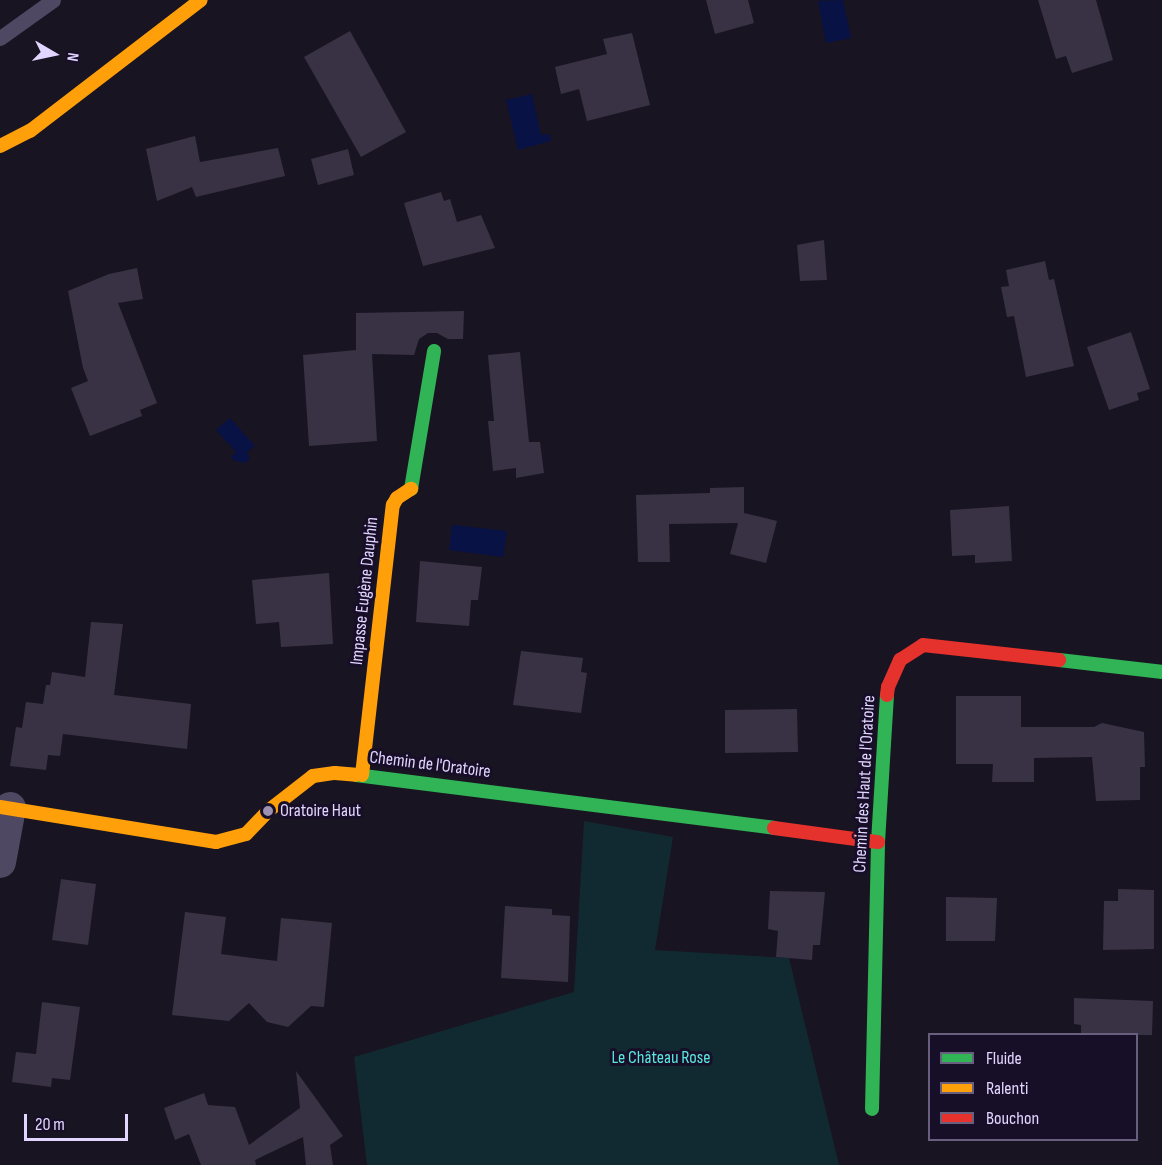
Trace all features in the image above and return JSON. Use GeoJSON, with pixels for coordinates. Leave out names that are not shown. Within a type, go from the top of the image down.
{"type":"FeatureCollection","features":[{"type":"Feature","properties":{"kind":"street"},"geometry":{"type":"LineString","coordinates":[[0,146],[30,131],[200,0]]}},
{"type":"Feature","properties":{"kind":"street","name":"Impasse Eugène Dauphin"},"geometry":{"type":"LineString","coordinates":[[362,775],[393,505],[397,498],[413,487],[434,351]]}},
{"type":"Feature","properties":{"kind":"street","name":"Chemin des Haut de l'Oratoire"},"geometry":{"type":"LineString","coordinates":[[872,1109],[878,842],[888,687],[900,660],[923,645],[1162,672]]}},
{"type":"Feature","properties":{"kind":"street","name":"Chemin de l'Oratoire"},"geometry":{"type":"LineString","coordinates":[[5,807],[216,842],[246,834],[268,811],[313,776],[335,773],[878,842]]}},
{"type":"Feature","properties":{"kind":"street"},"geometry":{"type":"LineString","coordinates":[[0,862],[5,807]]}},
{"type":"Feature","properties":{"kind":"lane"},"geometry":{"type":"LineString","coordinates":[[0,38],[53,0]]}},
{"type":"Feature","properties":{"kind":"green space","name":"Le Château Rose"},"geometry":{"type":"Polygon","coordinates":[[[584,821],[673,837],[655,950],[789,958],[839,1165],[367,1165],[354,1057],[574,992],[584,821]]]}},
{"type":"Feature","properties":{"kind":"shaded area"},"geometry":{"type":"Polygon","coordinates":[[[843,0],[851,38],[826,43],[818,1],[843,0]]]}},
{"type":"Feature","properties":{"kind":"shaded area"},"geometry":{"type":"Polygon","coordinates":[[[532,94],[541,135],[550,134],[551,141],[518,150],[506,100],[532,94]]]}},
{"type":"Feature","properties":{"kind":"shaded area"},"geometry":{"type":"Polygon","coordinates":[[[230,418],[255,446],[247,452],[250,459],[244,463],[233,460],[231,457],[236,452],[216,430],[230,418]]]}},
{"type":"Feature","properties":{"kind":"shaded area"},"geometry":{"type":"Polygon","coordinates":[[[452,525],[507,531],[503,557],[449,550],[452,525]]]}},
{"type":"Feature","properties":{"kind":"building"},"geometry":{"type":"Polygon","coordinates":[[[706,0],[748,0],[754,23],[715,34],[706,0]]]}},
{"type":"Feature","properties":{"kind":"building"},"geometry":{"type":"Polygon","coordinates":[[[1038,0],[1096,0],[1113,60],[1072,73],[1066,56],[1056,59],[1038,0]]]}},
{"type":"Feature","properties":{"kind":"building"},"geometry":{"type":"Polygon","coordinates":[[[350,31],[406,132],[361,157],[304,57],[350,31]]]}},
{"type":"Feature","properties":{"kind":"building"},"geometry":{"type":"Polygon","coordinates":[[[632,33],[650,105],[587,121],[579,89],[561,94],[555,67],[607,54],[603,39],[632,33]]]}},
{"type":"Feature","properties":{"kind":"building"},"geometry":{"type":"Polygon","coordinates":[[[195,136],[200,162],[278,148],[285,176],[196,197],[192,187],[157,201],[146,149],[195,136]]]}},
{"type":"Feature","properties":{"kind":"building"},"geometry":{"type":"Polygon","coordinates":[[[348,149],[354,175],[318,185],[311,159],[348,149]]]}},
{"type":"Feature","properties":{"kind":"building"},"geometry":{"type":"Polygon","coordinates":[[[441,192],[444,201],[450,199],[457,222],[481,215],[495,248],[423,266],[404,203],[441,192]]]}},
{"type":"Feature","properties":{"kind":"building"},"geometry":{"type":"Polygon","coordinates":[[[824,240],[827,280],[800,281],[797,245],[824,240]]]}},
{"type":"Feature","properties":{"kind":"building"},"geometry":{"type":"Polygon","coordinates":[[[1045,261],[1049,280],[1054,279],[1074,366],[1026,377],[1014,316],[1007,317],[1001,287],[1009,286],[1006,270],[1045,261]]]}},
{"type":"Feature","properties":{"kind":"building"},"geometry":{"type":"Polygon","coordinates":[[[137,268],[143,299],[118,303],[157,403],[140,410],[142,416],[90,436],[71,388],[88,381],[83,368],[68,291],[109,274],[137,268]]]}},
{"type":"Feature","properties":{"kind":"building"},"geometry":{"type":"Polygon","coordinates":[[[464,311],[463,339],[448,339],[437,333],[428,333],[419,339],[414,355],[372,354],[377,441],[309,446],[303,355],[356,350],[356,313],[464,311]]]}},
{"type":"Feature","properties":{"kind":"building"},"geometry":{"type":"Polygon","coordinates":[[[1131,332],[1150,389],[1137,393],[1139,400],[1109,410],[1087,347],[1131,332]]]}},
{"type":"Feature","properties":{"kind":"building"},"geometry":{"type":"Polygon","coordinates":[[[520,352],[529,442],[540,442],[544,473],[516,478],[516,468],[493,471],[488,421],[494,421],[488,355],[520,352]]]}},
{"type":"Feature","properties":{"kind":"building"},"geometry":{"type":"Polygon","coordinates":[[[744,487],[744,513],[777,521],[766,563],[730,554],[738,523],[669,524],[670,562],[638,562],[636,495],[710,493],[710,488],[744,487]]]}},
{"type":"Feature","properties":{"kind":"building"},"geometry":{"type":"Polygon","coordinates":[[[1009,506],[1012,561],[975,563],[975,555],[952,556],[950,510],[1009,506]]]}},
{"type":"Feature","properties":{"kind":"building"},"geometry":{"type":"Polygon","coordinates":[[[420,561],[482,567],[478,600],[471,600],[469,626],[416,622],[420,561]]]}},
{"type":"Feature","properties":{"kind":"building"},"geometry":{"type":"Polygon","coordinates":[[[329,573],[333,644],[281,647],[279,622],[256,624],[252,580],[329,573]]]}},
{"type":"Feature","properties":{"kind":"building"},"geometry":{"type":"Polygon","coordinates":[[[91,622],[123,624],[114,695],[191,704],[187,749],[63,734],[60,756],[48,755],[46,770],[10,766],[16,727],[22,728],[26,702],[43,704],[46,685],[50,685],[52,672],[85,677],[91,622]]]}},
{"type":"Feature","properties":{"kind":"building"},"geometry":{"type":"Polygon","coordinates":[[[521,651],[583,658],[581,672],[587,673],[581,713],[513,705],[521,651]]]}},
{"type":"Feature","properties":{"kind":"building"},"geometry":{"type":"Polygon","coordinates":[[[956,696],[1021,696],[1021,727],[1094,727],[1102,723],[1144,732],[1145,767],[1140,767],[1140,800],[1096,801],[1092,757],[1034,758],[1034,782],[992,782],[993,764],[956,764],[956,696]]]}},
{"type":"Feature","properties":{"kind":"building"},"geometry":{"type":"Polygon","coordinates":[[[797,709],[798,752],[725,753],[725,710],[797,709]]]}},
{"type":"Feature","properties":{"kind":"building"},"geometry":{"type":"Polygon","coordinates":[[[61,879],[96,884],[88,945],[52,940],[61,879]]]}},
{"type":"Feature","properties":{"kind":"building"},"geometry":{"type":"Polygon","coordinates":[[[1118,889],[1154,890],[1154,949],[1103,950],[1104,901],[1118,901],[1118,889]]]}},
{"type":"Feature","properties":{"kind":"building"},"geometry":{"type":"Polygon","coordinates":[[[770,891],[825,892],[820,945],[813,945],[812,960],[776,957],[778,931],[768,929],[770,891]]]}},
{"type":"Feature","properties":{"kind":"building"},"geometry":{"type":"Polygon","coordinates":[[[946,897],[997,898],[995,941],[946,941],[946,897]]]}},
{"type":"Feature","properties":{"kind":"building"},"geometry":{"type":"Polygon","coordinates":[[[505,906],[552,909],[552,915],[570,916],[568,982],[501,978],[505,906]]]}},
{"type":"Feature","properties":{"kind":"building"},"geometry":{"type":"Polygon","coordinates":[[[185,912],[226,917],[221,954],[277,961],[281,918],[332,923],[324,1007],[311,1006],[288,1027],[267,1022],[249,1003],[229,1021],[172,1015],[185,912]]]}},
{"type":"Feature","properties":{"kind":"building"},"geometry":{"type":"Polygon","coordinates":[[[1074,998],[1153,1001],[1152,1035],[1081,1033],[1081,1025],[1074,1024],[1074,998]]]}},
{"type":"Feature","properties":{"kind":"building"},"geometry":{"type":"Polygon","coordinates":[[[42,1002],[80,1007],[70,1080],[52,1078],[51,1087],[12,1082],[16,1052],[36,1054],[42,1002]]]}},
{"type":"Feature","properties":{"kind":"building"},"geometry":{"type":"Polygon","coordinates":[[[296,1071],[343,1136],[330,1145],[333,1165],[306,1165],[303,1137],[255,1160],[256,1165],[201,1165],[189,1134],[175,1140],[164,1108],[204,1093],[208,1105],[235,1107],[249,1145],[300,1108],[296,1071]]]}},
{"type":"Feature","properties":{"kind":"traffic: fast"},"geometry":{"type":"LineString","coordinates":[[411,489],[434,351]]}},
{"type":"Feature","properties":{"kind":"traffic: fast"},"geometry":{"type":"LineString","coordinates":[[1059,660],[1162,672]]}},
{"type":"Feature","properties":{"kind":"traffic: fast"},"geometry":{"type":"LineString","coordinates":[[872,1109],[878,842],[887,695]]}},
{"type":"Feature","properties":{"kind":"traffic: fast"},"geometry":{"type":"LineString","coordinates":[[356,775],[774,828]]}},
{"type":"Feature","properties":{"kind":"traffic: slow"},"geometry":{"type":"LineString","coordinates":[[0,146],[30,131],[201,0]]}},
{"type":"Feature","properties":{"kind":"traffic: slow"},"geometry":{"type":"LineString","coordinates":[[362,775],[393,505],[397,498],[411,489]]}},
{"type":"Feature","properties":{"kind":"traffic: slow"},"geometry":{"type":"LineString","coordinates":[[0,807],[216,842],[246,834],[268,811],[313,776],[335,773],[356,775]]}},
{"type":"Feature","properties":{"kind":"traffic: jam"},"geometry":{"type":"LineString","coordinates":[[887,695],[888,687],[900,660],[923,645],[1059,660]]}},
{"type":"Feature","properties":{"kind":"traffic: jam"},"geometry":{"type":"LineString","coordinates":[[774,828],[878,842]]}},
{"type":"Feature","properties":{"kind":"place","name":"Oratoire Haut"},"geometry":{"type":"Point","coordinates":[268,811]}}]}
